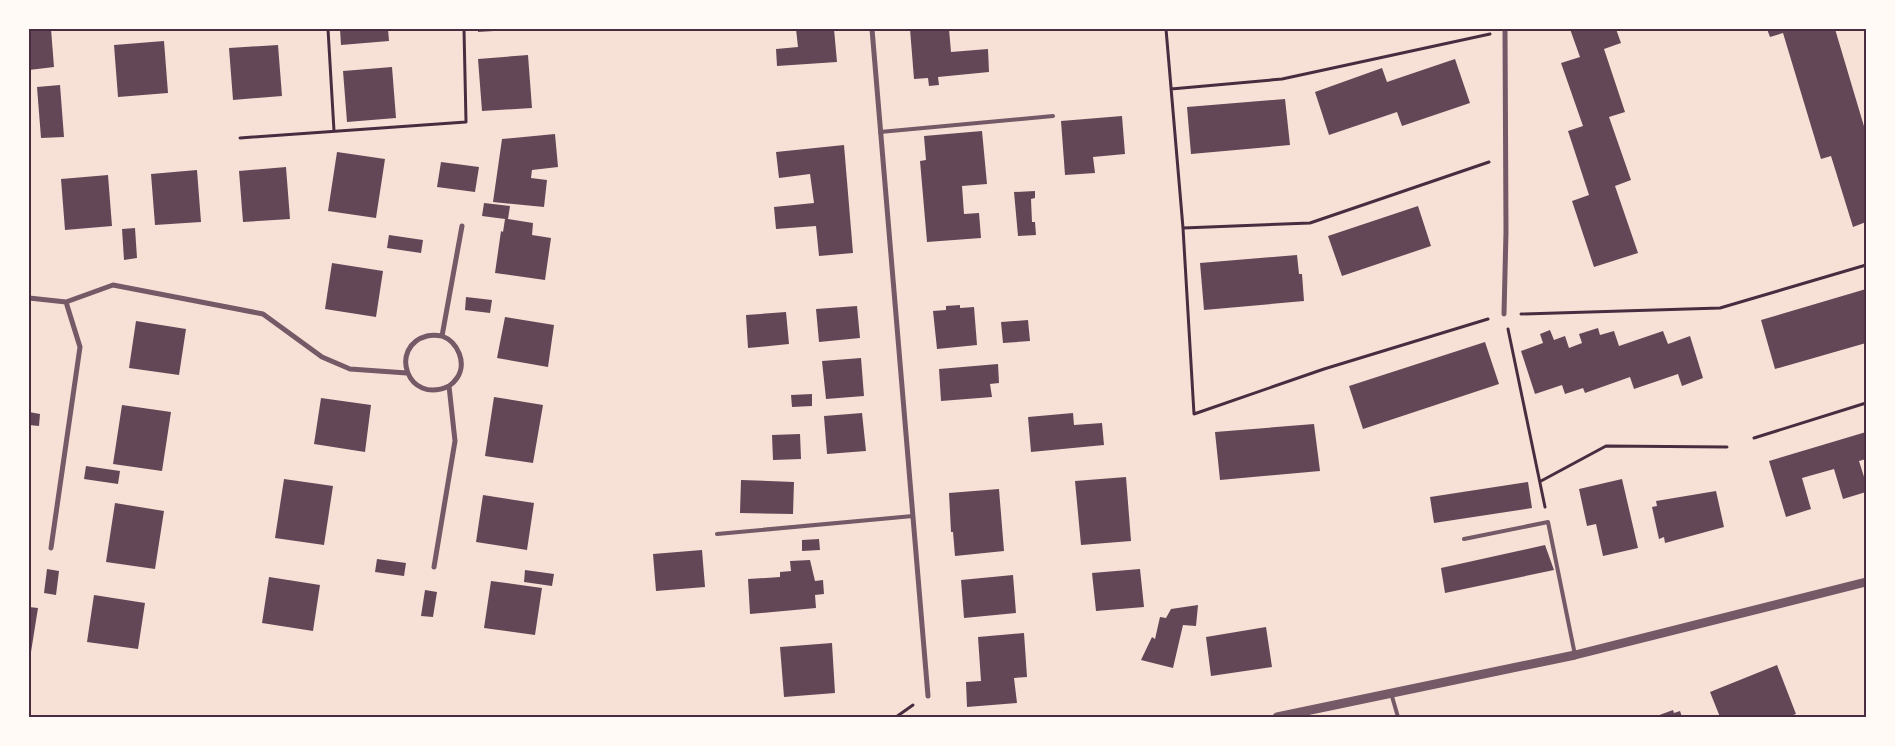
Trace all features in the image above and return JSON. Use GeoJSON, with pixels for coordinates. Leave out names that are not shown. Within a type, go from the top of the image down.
{"type":"FeatureCollection","features":[{"type":"Feature","properties":{"kind":"street"},"geometry":{"type":"LineString","coordinates":[[872,29],[928,696]]}},
{"type":"Feature","properties":{"kind":"street"},"geometry":{"type":"LineString","coordinates":[[1504,314],[1505,30]]}},
{"type":"Feature","properties":{"kind":"street"},"geometry":{"type":"LineString","coordinates":[[442,336],[462,226]]}},
{"type":"Feature","properties":{"kind":"street"},"geometry":{"type":"LineString","coordinates":[[29,298],[66,302],[113,285],[263,314],[322,357],[350,369],[407,373]]}},
{"type":"Feature","properties":{"kind":"street"},"geometry":{"type":"LineString","coordinates":[[50,548],[80,347],[66,302]]}},
{"type":"Feature","properties":{"kind":"street"},"geometry":{"type":"LineString","coordinates":[[442,336],[453,343],[460,353],[462,365],[458,377],[449,386],[440,390],[430,391],[420,388],[412,382],[407,373],[405,363],[407,352],[422,337],[442,336]]}},
{"type":"Feature","properties":{"kind":"street"},"geometry":{"type":"LineString","coordinates":[[434,567],[455,441],[449,386]]}},
{"type":"Feature","properties":{"kind":"street"},"geometry":{"type":"LineString","coordinates":[[1277,717],[1575,655],[1866,582]]}},
{"type":"Feature","properties":{"kind":"lane"},"geometry":{"type":"LineString","coordinates":[[880,132],[1053,116]]}},
{"type":"Feature","properties":{"kind":"lane"},"geometry":{"type":"LineString","coordinates":[[717,534],[913,516]]}},
{"type":"Feature","properties":{"kind":"lane"},"geometry":{"type":"LineString","coordinates":[[1464,539],[1548,522],[1575,655]]}},
{"type":"Feature","properties":{"kind":"lane"},"geometry":{"type":"LineString","coordinates":[[1391,693],[1398,717]]}},
{"type":"Feature","properties":{"kind":"path"},"geometry":{"type":"LineString","coordinates":[[328,29],[334,131]]}},
{"type":"Feature","properties":{"kind":"path"},"geometry":{"type":"LineString","coordinates":[[240,138],[466,122],[464,29]]}},
{"type":"Feature","properties":{"kind":"path"},"geometry":{"type":"LineString","coordinates":[[1166,29],[1183,228],[1194,414],[1324,369],[1504,314],[1720,308],[1866,265]]}},
{"type":"Feature","properties":{"kind":"path"},"geometry":{"type":"LineString","coordinates":[[1171,89],[1282,79],[1505,30]]}},
{"type":"Feature","properties":{"kind":"path"},"geometry":{"type":"LineString","coordinates":[[1183,228],[1310,223],[1506,156]]}},
{"type":"Feature","properties":{"kind":"path"},"geometry":{"type":"LineString","coordinates":[[1504,314],[1541,481],[1548,522]]}},
{"type":"Feature","properties":{"kind":"path"},"geometry":{"type":"LineString","coordinates":[[1754,438],[1866,403]]}},
{"type":"Feature","properties":{"kind":"path"},"geometry":{"type":"LineString","coordinates":[[1541,481],[1606,446],[1727,447]]}},
{"type":"Feature","properties":{"kind":"path"},"geometry":{"type":"LineString","coordinates":[[896,717],[901,712]]}},
{"type":"Feature","properties":{"kind":"building"},"geometry":{"type":"Polygon","coordinates":[[[29,29],[51,29],[54,67],[29,70],[29,29]]]}},
{"type":"Feature","properties":{"kind":"building"},"geometry":{"type":"Polygon","coordinates":[[[340,29],[388,29],[389,41],[341,45],[340,29]]]}},
{"type":"Feature","properties":{"kind":"building"},"geometry":{"type":"Polygon","coordinates":[[[478,29],[512,29],[512,30],[478,32],[478,29]]]}},
{"type":"Feature","properties":{"kind":"building"},"geometry":{"type":"Polygon","coordinates":[[[796,29],[834,29],[837,62],[777,66],[776,49],[798,47],[796,29]]]}},
{"type":"Feature","properties":{"kind":"building"},"geometry":{"type":"Polygon","coordinates":[[[910,29],[949,29],[951,52],[988,49],[989,72],[938,77],[939,85],[929,86],[928,78],[914,79],[910,29]]]}},
{"type":"Feature","properties":{"kind":"building"},"geometry":{"type":"Polygon","coordinates":[[[1570,29],[1616,29],[1621,43],[1604,49],[1625,112],[1609,117],[1631,180],[1615,186],[1638,253],[1594,267],[1572,201],[1589,195],[1568,131],[1583,126],[1561,63],[1580,57],[1570,29]]]}},
{"type":"Feature","properties":{"kind":"building"},"geometry":{"type":"Polygon","coordinates":[[[1767,29],[1835,29],[1866,133],[1866,222],[1853,227],[1831,156],[1821,159],[1783,33],[1770,37],[1767,29]]]}},
{"type":"Feature","properties":{"kind":"building"},"geometry":{"type":"Polygon","coordinates":[[[164,41],[168,93],[118,97],[114,45],[164,41]]]}},
{"type":"Feature","properties":{"kind":"building"},"geometry":{"type":"Polygon","coordinates":[[[278,45],[282,96],[233,100],[229,48],[278,45]]]}},
{"type":"Feature","properties":{"kind":"building"},"geometry":{"type":"Polygon","coordinates":[[[528,55],[532,108],[482,111],[478,59],[528,55]]]}},
{"type":"Feature","properties":{"kind":"building"},"geometry":{"type":"Polygon","coordinates":[[[1455,59],[1470,103],[1402,126],[1397,112],[1329,135],[1315,92],[1382,68],[1387,82],[1455,59]]]}},
{"type":"Feature","properties":{"kind":"building"},"geometry":{"type":"Polygon","coordinates":[[[392,67],[396,118],[347,122],[343,71],[392,67]]]}},
{"type":"Feature","properties":{"kind":"building"},"geometry":{"type":"Polygon","coordinates":[[[60,85],[64,137],[41,138],[37,87],[60,85]]]}},
{"type":"Feature","properties":{"kind":"building"},"geometry":{"type":"Polygon","coordinates":[[[1285,99],[1290,145],[1191,154],[1187,107],[1285,99]]]}},
{"type":"Feature","properties":{"kind":"building"},"geometry":{"type":"Polygon","coordinates":[[[1122,116],[1125,154],[1093,157],[1095,173],[1065,175],[1061,121],[1122,116]]]}},
{"type":"Feature","properties":{"kind":"building"},"geometry":{"type":"Polygon","coordinates":[[[982,131],[987,184],[962,186],[964,214],[979,213],[981,238],[927,242],[920,161],[926,160],[924,136],[982,131]]]}},
{"type":"Feature","properties":{"kind":"building"},"geometry":{"type":"Polygon","coordinates":[[[555,134],[558,167],[532,170],[531,178],[547,180],[544,207],[493,202],[502,139],[555,134]]]}},
{"type":"Feature","properties":{"kind":"building"},"geometry":{"type":"Polygon","coordinates":[[[844,145],[853,253],[819,256],[816,226],[776,229],[774,207],[814,203],[810,174],[779,178],[776,152],[844,145]]]}},
{"type":"Feature","properties":{"kind":"building"},"geometry":{"type":"Polygon","coordinates":[[[337,152],[385,159],[376,218],[328,211],[337,152]]]}},
{"type":"Feature","properties":{"kind":"building"},"geometry":{"type":"Polygon","coordinates":[[[441,162],[479,167],[475,192],[437,187],[441,162]]]}},
{"type":"Feature","properties":{"kind":"building"},"geometry":{"type":"Polygon","coordinates":[[[286,167],[290,219],[243,222],[239,171],[286,167]]]}},
{"type":"Feature","properties":{"kind":"building"},"geometry":{"type":"Polygon","coordinates":[[[197,170],[201,222],[155,225],[151,174],[197,170]]]}},
{"type":"Feature","properties":{"kind":"building"},"geometry":{"type":"Polygon","coordinates":[[[108,175],[112,226],[65,230],[61,179],[108,175]]]}},
{"type":"Feature","properties":{"kind":"building"},"geometry":{"type":"Polygon","coordinates":[[[1035,191],[1035,198],[1031,199],[1032,222],[1035,222],[1036,235],[1018,236],[1014,192],[1035,191]]]}},
{"type":"Feature","properties":{"kind":"building"},"geometry":{"type":"Polygon","coordinates":[[[484,203],[510,206],[508,219],[533,223],[532,235],[551,238],[545,280],[495,273],[501,231],[503,232],[505,219],[482,216],[484,203]]]}},
{"type":"Feature","properties":{"kind":"building"},"geometry":{"type":"Polygon","coordinates":[[[1418,206],[1431,246],[1342,276],[1328,236],[1418,206]]]}},
{"type":"Feature","properties":{"kind":"building"},"geometry":{"type":"Polygon","coordinates":[[[135,228],[137,258],[124,260],[122,229],[135,228]]]}},
{"type":"Feature","properties":{"kind":"building"},"geometry":{"type":"Polygon","coordinates":[[[389,235],[423,240],[421,253],[387,248],[389,235]]]}},
{"type":"Feature","properties":{"kind":"building"},"geometry":{"type":"Polygon","coordinates":[[[1297,255],[1299,274],[1302,274],[1304,301],[1204,310],[1200,263],[1297,255]]]}},
{"type":"Feature","properties":{"kind":"building"},"geometry":{"type":"Polygon","coordinates":[[[332,263],[383,271],[376,317],[325,309],[332,263]]]}},
{"type":"Feature","properties":{"kind":"building"},"geometry":{"type":"Polygon","coordinates":[[[1866,289],[1866,343],[1775,369],[1761,320],[1866,289]]]}},
{"type":"Feature","properties":{"kind":"building"},"geometry":{"type":"Polygon","coordinates":[[[466,297],[492,300],[490,313],[465,310],[466,297]]]}},
{"type":"Feature","properties":{"kind":"building"},"geometry":{"type":"Polygon","coordinates":[[[960,305],[960,308],[974,307],[977,345],[937,349],[933,311],[946,310],[946,306],[960,305]]]}},
{"type":"Feature","properties":{"kind":"building"},"geometry":{"type":"Polygon","coordinates":[[[857,306],[860,338],[819,342],[816,309],[857,306]]]}},
{"type":"Feature","properties":{"kind":"building"},"geometry":{"type":"Polygon","coordinates":[[[786,312],[789,344],[748,348],[746,315],[786,312]]]}},
{"type":"Feature","properties":{"kind":"building"},"geometry":{"type":"Polygon","coordinates":[[[505,317],[554,325],[548,367],[497,358],[505,317]]]}},
{"type":"Feature","properties":{"kind":"building"},"geometry":{"type":"Polygon","coordinates":[[[1028,320],[1030,341],[1003,343],[1001,322],[1028,320]]]}},
{"type":"Feature","properties":{"kind":"building"},"geometry":{"type":"Polygon","coordinates":[[[136,321],[186,329],[179,375],[129,368],[136,321]]]}},
{"type":"Feature","properties":{"kind":"building"},"geometry":{"type":"Polygon","coordinates":[[[1598,328],[1600,335],[1614,331],[1619,346],[1663,331],[1668,344],[1690,336],[1703,378],[1682,386],[1678,374],[1634,389],[1630,377],[1585,393],[1583,388],[1565,394],[1562,385],[1535,394],[1521,351],[1543,343],[1540,334],[1550,330],[1554,340],[1565,336],[1569,348],[1582,343],[1579,334],[1598,328]]]}},
{"type":"Feature","properties":{"kind":"building"},"geometry":{"type":"Polygon","coordinates":[[[1485,342],[1499,384],[1363,429],[1349,386],[1485,342]]]}},
{"type":"Feature","properties":{"kind":"building"},"geometry":{"type":"Polygon","coordinates":[[[861,358],[864,396],[826,399],[822,361],[861,358]]]}},
{"type":"Feature","properties":{"kind":"building"},"geometry":{"type":"Polygon","coordinates":[[[998,364],[999,383],[990,384],[992,397],[941,401],[939,369],[998,364]]]}},
{"type":"Feature","properties":{"kind":"building"},"geometry":{"type":"Polygon","coordinates":[[[812,394],[812,406],[792,407],[791,395],[812,394]]]}},
{"type":"Feature","properties":{"kind":"building"},"geometry":{"type":"Polygon","coordinates":[[[494,397],[543,405],[533,463],[485,456],[494,397]]]}},
{"type":"Feature","properties":{"kind":"building"},"geometry":{"type":"Polygon","coordinates":[[[321,398],[371,405],[365,452],[314,444],[321,398]]]}},
{"type":"Feature","properties":{"kind":"building"},"geometry":{"type":"Polygon","coordinates":[[[122,405],[171,412],[162,471],[113,464],[122,405]]]}},
{"type":"Feature","properties":{"kind":"building"},"geometry":{"type":"Polygon","coordinates":[[[29,412],[40,414],[39,426],[29,425],[29,412]]]}},
{"type":"Feature","properties":{"kind":"building"},"geometry":{"type":"Polygon","coordinates":[[[862,413],[866,451],[827,454],[824,416],[862,413]]]}},
{"type":"Feature","properties":{"kind":"building"},"geometry":{"type":"Polygon","coordinates":[[[1073,413],[1074,425],[1102,423],[1104,445],[1031,452],[1028,417],[1073,413]]]}},
{"type":"Feature","properties":{"kind":"building"},"geometry":{"type":"Polygon","coordinates":[[[1314,424],[1320,471],[1220,480],[1215,432],[1314,424]]]}},
{"type":"Feature","properties":{"kind":"building"},"geometry":{"type":"Polygon","coordinates":[[[1866,432],[1866,459],[1859,461],[1866,483],[1866,492],[1843,499],[1834,469],[1802,478],[1811,509],[1786,517],[1769,461],[1866,432]]]}},
{"type":"Feature","properties":{"kind":"building"},"geometry":{"type":"Polygon","coordinates":[[[800,434],[801,459],[773,460],[772,435],[800,434]]]}},
{"type":"Feature","properties":{"kind":"building"},"geometry":{"type":"Polygon","coordinates":[[[86,466],[120,471],[118,484],[84,479],[86,466]]]}},
{"type":"Feature","properties":{"kind":"building"},"geometry":{"type":"Polygon","coordinates":[[[1126,477],[1131,541],[1081,545],[1075,481],[1126,477]]]}},
{"type":"Feature","properties":{"kind":"building"},"geometry":{"type":"Polygon","coordinates":[[[284,479],[333,486],[324,545],[275,538],[284,479]]]}},
{"type":"Feature","properties":{"kind":"building"},"geometry":{"type":"Polygon","coordinates":[[[1622,479],[1638,548],[1603,556],[1596,524],[1587,526],[1579,489],[1622,479]]]}},
{"type":"Feature","properties":{"kind":"building"},"geometry":{"type":"Polygon","coordinates":[[[741,480],[794,482],[793,514],[740,513],[741,480]]]}},
{"type":"Feature","properties":{"kind":"building"},"geometry":{"type":"Polygon","coordinates":[[[1528,482],[1532,508],[1434,523],[1430,497],[1528,482]]]}},
{"type":"Feature","properties":{"kind":"building"},"geometry":{"type":"Polygon","coordinates":[[[999,489],[1004,551],[955,556],[953,532],[951,532],[949,493],[999,489]]]}},
{"type":"Feature","properties":{"kind":"building"},"geometry":{"type":"Polygon","coordinates":[[[1716,491],[1724,527],[1665,543],[1664,537],[1659,539],[1652,507],[1657,506],[1656,501],[1716,491]]]}},
{"type":"Feature","properties":{"kind":"building"},"geometry":{"type":"Polygon","coordinates":[[[483,495],[534,503],[527,550],[476,542],[483,495]]]}},
{"type":"Feature","properties":{"kind":"building"},"geometry":{"type":"Polygon","coordinates":[[[115,503],[164,511],[155,569],[106,562],[115,503]]]}},
{"type":"Feature","properties":{"kind":"building"},"geometry":{"type":"Polygon","coordinates":[[[819,539],[820,550],[802,551],[802,540],[819,539]]]}},
{"type":"Feature","properties":{"kind":"building"},"geometry":{"type":"Polygon","coordinates":[[[1545,545],[1554,570],[1445,593],[1441,568],[1545,545]]]}},
{"type":"Feature","properties":{"kind":"building"},"geometry":{"type":"Polygon","coordinates":[[[702,550],[705,587],[656,591],[653,554],[702,550]]]}},
{"type":"Feature","properties":{"kind":"building"},"geometry":{"type":"Polygon","coordinates":[[[377,559],[406,563],[404,576],[375,572],[377,559]]]}},
{"type":"Feature","properties":{"kind":"building"},"geometry":{"type":"Polygon","coordinates":[[[810,560],[815,581],[823,580],[824,594],[815,595],[816,608],[750,614],[748,579],[780,577],[780,572],[791,571],[790,561],[810,560]]]}},
{"type":"Feature","properties":{"kind":"building"},"geometry":{"type":"Polygon","coordinates":[[[47,569],[59,571],[56,595],[44,593],[47,569]]]}},
{"type":"Feature","properties":{"kind":"building"},"geometry":{"type":"Polygon","coordinates":[[[1140,569],[1144,607],[1096,611],[1092,573],[1140,569]]]}},
{"type":"Feature","properties":{"kind":"building"},"geometry":{"type":"Polygon","coordinates":[[[525,570],[554,574],[552,586],[524,582],[525,570]]]}},
{"type":"Feature","properties":{"kind":"building"},"geometry":{"type":"Polygon","coordinates":[[[1013,575],[1016,613],[964,618],[961,580],[1013,575]]]}},
{"type":"Feature","properties":{"kind":"building"},"geometry":{"type":"Polygon","coordinates":[[[269,577],[320,585],[313,631],[262,623],[269,577]]]}},
{"type":"Feature","properties":{"kind":"building"},"geometry":{"type":"Polygon","coordinates":[[[491,581],[542,588],[535,635],[484,628],[491,581]]]}},
{"type":"Feature","properties":{"kind":"building"},"geometry":{"type":"Polygon","coordinates":[[[425,590],[437,592],[433,617],[421,616],[425,590]]]}},
{"type":"Feature","properties":{"kind":"building"},"geometry":{"type":"Polygon","coordinates":[[[94,595],[145,603],[138,649],[87,642],[94,595]]]}},
{"type":"Feature","properties":{"kind":"building"},"geometry":{"type":"Polygon","coordinates":[[[1198,605],[1196,626],[1183,625],[1173,668],[1141,660],[1152,637],[1155,639],[1160,617],[1166,618],[1171,609],[1198,605]]]}},
{"type":"Feature","properties":{"kind":"building"},"geometry":{"type":"Polygon","coordinates":[[[29,607],[38,608],[31,652],[29,652],[29,607]]]}},
{"type":"Feature","properties":{"kind":"building"},"geometry":{"type":"Polygon","coordinates":[[[1266,627],[1272,667],[1211,676],[1206,637],[1266,627]]]}},
{"type":"Feature","properties":{"kind":"building"},"geometry":{"type":"Polygon","coordinates":[[[1024,633],[1027,677],[1014,678],[1017,703],[967,707],[966,682],[981,681],[978,637],[1024,633]]]}},
{"type":"Feature","properties":{"kind":"building"},"geometry":{"type":"Polygon","coordinates":[[[832,643],[835,693],[784,697],[780,647],[832,643]]]}},
{"type":"Feature","properties":{"kind":"building"},"geometry":{"type":"Polygon","coordinates":[[[1777,665],[1796,714],[1787,717],[1720,717],[1710,692],[1777,665]]]}},
{"type":"Feature","properties":{"kind":"building"},"geometry":{"type":"Polygon","coordinates":[[[1673,710],[1674,713],[1680,711],[1682,717],[1654,717],[1673,710]]]}}]}
